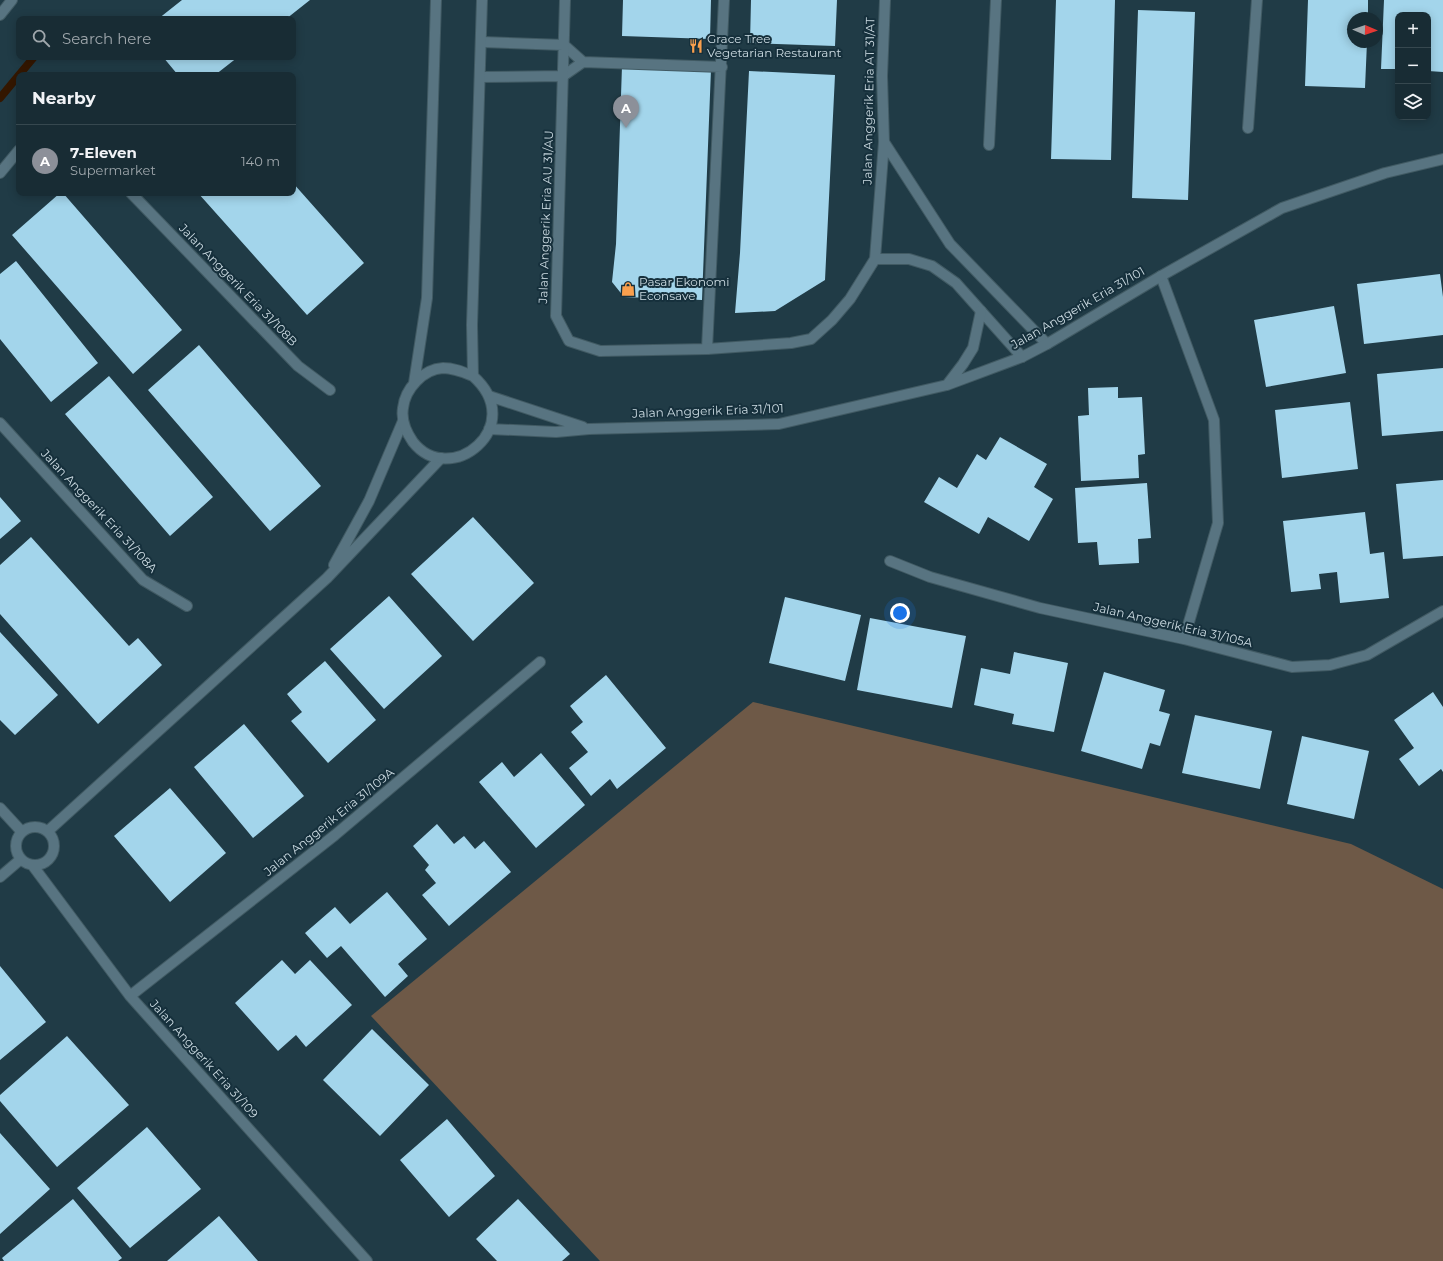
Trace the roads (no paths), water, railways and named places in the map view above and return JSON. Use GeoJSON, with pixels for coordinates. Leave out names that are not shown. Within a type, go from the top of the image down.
{"type":"FeatureCollection","features":[{"type":"Feature","properties":{"kind":"street"},"geometry":{"type":"LineString","coordinates":[[0,15],[12,0]]}},
{"type":"Feature","properties":{"kind":"street"},"geometry":{"type":"LineString","coordinates":[[414,383],[427,298],[436,0]]}},
{"type":"Feature","properties":{"kind":"street"},"geometry":{"type":"LineString","coordinates":[[473,376],[472,325],[482,42],[482,0]]}},
{"type":"Feature","properties":{"kind":"street","name":"Jalan Anggerik Eria AU 31/AU"},"geometry":{"type":"LineString","coordinates":[[565,0],[556,316],[569,341],[600,350],[707,349]]}},
{"type":"Feature","properties":{"kind":"street"},"geometry":{"type":"LineString","coordinates":[[707,349],[722,67],[724,0]]}},
{"type":"Feature","properties":{"kind":"street","name":"Jalan Anggerik Eria AT 31/AT"},"geometry":{"type":"LineString","coordinates":[[707,349],[791,343],[811,339],[832,320],[850,299],[875,259],[884,142],[882,76],[885,0]]}},
{"type":"Feature","properties":{"kind":"street"},"geometry":{"type":"LineString","coordinates":[[989,145],[996,0]]}},
{"type":"Feature","properties":{"kind":"street"},"geometry":{"type":"LineString","coordinates":[[1248,128],[1257,0]]}},
{"type":"Feature","properties":{"kind":"street"},"geometry":{"type":"LineString","coordinates":[[482,42],[564,45],[583,62]]}},
{"type":"Feature","properties":{"kind":"street"},"geometry":{"type":"LineString","coordinates":[[480,77],[563,76],[583,62],[722,67]]}},
{"type":"Feature","properties":{"kind":"street"},"geometry":{"type":"LineString","coordinates":[[884,142],[950,244],[1047,344]]}},
{"type":"Feature","properties":{"kind":"street"},"geometry":{"type":"LineString","coordinates":[[0,174],[16,154]]}},
{"type":"Feature","properties":{"kind":"street","name":"Jalan Anggerik Eria 31/101"},"geometry":{"type":"LineString","coordinates":[[489,429],[556,432],[589,429],[779,424],[947,385],[1022,357],[1047,344],[1161,276],[1282,208],[1385,173],[1443,159]]}},
{"type":"Feature","properties":{"kind":"street","name":"Jalan Anggerik Eria 31/108B"},"geometry":{"type":"LineString","coordinates":[[134,196],[298,366],[330,390]]}},
{"type":"Feature","properties":{"kind":"street"},"geometry":{"type":"LineString","coordinates":[[875,259],[909,259],[932,266],[956,283],[1022,357]]}},
{"type":"Feature","properties":{"kind":"street"},"geometry":{"type":"LineString","coordinates":[[1161,276],[1214,420],[1218,523],[1184,639]]}},
{"type":"Feature","properties":{"kind":"street"},"geometry":{"type":"LineString","coordinates":[[947,385],[963,364],[972,348],[981,311]]}},
{"type":"Feature","properties":{"kind":"street"},"geometry":{"type":"LineString","coordinates":[[442,368],[458,370],[473,376],[480,382],[490,396],[492,414],[489,429],[482,442],[470,452],[456,458],[442,458],[428,454],[416,446],[408,435],[403,421],[403,408],[406,394],[414,383],[427,373],[442,368]]}},
{"type":"Feature","properties":{"kind":"street","name":"Jalan Anggerik Eria 31/101"},"geometry":{"type":"LineString","coordinates":[[490,396],[589,429]]}},
{"type":"Feature","properties":{"kind":"street"},"geometry":{"type":"LineString","coordinates":[[327,578],[369,501],[403,421]]}},
{"type":"Feature","properties":{"kind":"street","name":"Jalan Anggerik Eria 31/108A"},"geometry":{"type":"LineString","coordinates":[[0,422],[143,580],[187,606]]}},
{"type":"Feature","properties":{"kind":"street"},"geometry":{"type":"LineString","coordinates":[[48,831],[327,578],[442,458]]}},
{"type":"Feature","properties":{"kind":"street","name":"Jalan Anggerik Eria 31/105A"},"geometry":{"type":"LineString","coordinates":[[890,561],[930,577],[1040,608],[1184,639],[1292,667],[1330,664],[1367,655],[1443,611]]}},
{"type":"Feature","properties":{"kind":"street","name":"Jalan Anggerik Eria 31/109A"},"geometry":{"type":"LineString","coordinates":[[130,996],[335,835],[540,662]]}},
{"type":"Feature","properties":{"kind":"street"},"geometry":{"type":"LineString","coordinates":[[0,808],[22,832]]}},
{"type":"Feature","properties":{"kind":"street"},"geometry":{"type":"LineString","coordinates":[[35,826],[42,827],[48,831],[54,839],[55,849],[51,858],[43,864],[33,866],[26,864],[21,860],[17,853],[16,845],[17,838],[22,832],[35,826]]}},
{"type":"Feature","properties":{"kind":"street"},"geometry":{"type":"LineString","coordinates":[[0,877],[21,860]]}},
{"type":"Feature","properties":{"kind":"street","name":"Jalan Anggerik Eria 31/109"},"geometry":{"type":"LineString","coordinates":[[33,866],[130,996],[367,1261]]}},
{"type":"Feature","properties":{"kind":"waterway"},"geometry":{"type":"LineString","coordinates":[[22,72],[32,60]]}},
{"type":"Feature","properties":{"kind":"waterway"},"geometry":{"type":"LineString","coordinates":[[0,98],[16,79]]}},
{"type":"Feature","properties":{"kind":"place","name":"Grace Tree Vegetarian Restaurant"},"geometry":{"type":"Point","coordinates":[696,46]}},
{"type":"Feature","properties":{"kind":"place","name":"7-Eleven"},"geometry":{"type":"Point","coordinates":[626,128]}},
{"type":"Feature","properties":{"kind":"place","name":"Pasar Ekonomi Econsave"},"geometry":{"type":"Point","coordinates":[628,289]}}]}
